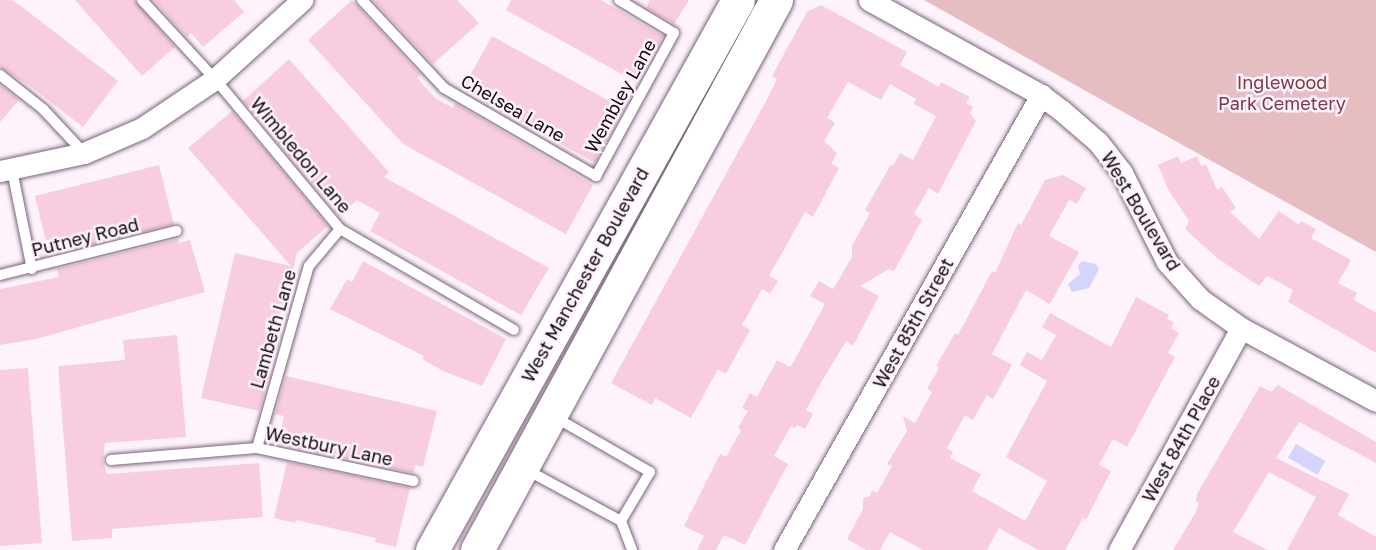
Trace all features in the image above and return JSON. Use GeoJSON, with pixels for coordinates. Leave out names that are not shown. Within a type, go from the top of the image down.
{"type":"FeatureCollection","features":[{"type":"Feature","properties":{"kind":"main road","name":"West Manchester Boulevard"},"geometry":{"type":"LineString","coordinates":[[432,550],[738,0]]}},
{"type":"Feature","properties":{"kind":"main road","name":"West Manchester Boulevard"},"geometry":{"type":"LineString","coordinates":[[477,550],[776,0]]}},
{"type":"Feature","properties":{"kind":"street"},"geometry":{"type":"LineString","coordinates":[[6,170],[84,153],[142,128],[215,79],[302,0]]}},
{"type":"Feature","properties":{"kind":"street","name":"West Boulevard"},"geometry":{"type":"LineString","coordinates":[[869,0],[1041,95],[1098,142],[1122,173],[1167,262],[1200,299],[1241,328],[1376,401]]}},
{"type":"Feature","properties":{"kind":"street","name":"West 85th Street"},"geometry":{"type":"LineString","coordinates":[[785,550],[1041,95]]}},
{"type":"Feature","properties":{"kind":"street","name":"West 84th Place"},"geometry":{"type":"LineString","coordinates":[[1119,550],[1241,328]]}},
{"type":"Feature","properties":{"kind":"lane","name":"Wimbledon Lane"},"geometry":{"type":"LineString","coordinates":[[142,0],[215,79],[340,229],[514,330]]}},
{"type":"Feature","properties":{"kind":"lane","name":"Chelsea Lane"},"geometry":{"type":"LineString","coordinates":[[362,0],[444,88],[596,176]]}},
{"type":"Feature","properties":{"kind":"lane","name":"Wembley Lane"},"geometry":{"type":"LineString","coordinates":[[596,176],[674,33],[619,0]]}},
{"type":"Feature","properties":{"kind":"lane"},"geometry":{"type":"LineString","coordinates":[[0,75],[43,108],[84,153]]}},
{"type":"Feature","properties":{"kind":"lane"},"geometry":{"type":"LineString","coordinates":[[6,170],[32,269]]}},
{"type":"Feature","properties":{"kind":"lane","name":"Lambeth Lane"},"geometry":{"type":"LineString","coordinates":[[257,448],[309,266],[340,229]]}},
{"type":"Feature","properties":{"kind":"lane","name":"Putney Road"},"geometry":{"type":"LineString","coordinates":[[0,275],[177,231]]}},
{"type":"Feature","properties":{"kind":"lane"},"geometry":{"type":"LineString","coordinates":[[550,415],[650,472],[621,521]]}},
{"type":"Feature","properties":{"kind":"lane","name":"Westbury Lane"},"geometry":{"type":"LineString","coordinates":[[111,460],[257,448],[414,481]]}},
{"type":"Feature","properties":{"kind":"lane"},"geometry":{"type":"LineString","coordinates":[[522,467],[621,521],[632,550]]}},
{"type":"Feature","properties":{"kind":"green space","name":"Inglewood Park Cemetery"},"geometry":{"type":"Polygon","coordinates":[[[924,0],[1376,0],[1376,252],[1125,113],[924,0]]]}},
{"type":"Feature","properties":{"kind":"water"},"geometry":{"type":"Polygon","coordinates":[[[1082,261],[1096,264],[1099,269],[1089,288],[1072,292],[1068,284],[1080,274],[1078,266],[1082,261]]]}},
{"type":"Feature","properties":{"kind":"water"},"geometry":{"type":"Polygon","coordinates":[[[1296,444],[1325,461],[1317,475],[1288,458],[1296,444]]]}},
{"type":"Feature","properties":{"kind":"building"},"geometry":{"type":"Polygon","coordinates":[[[0,0],[12,0],[21,6],[118,81],[83,127],[30,86],[0,67],[0,0]]]}},
{"type":"Feature","properties":{"kind":"building"},"geometry":{"type":"Polygon","coordinates":[[[75,0],[134,0],[175,47],[142,76],[75,0]]]}},
{"type":"Feature","properties":{"kind":"building"},"geometry":{"type":"Polygon","coordinates":[[[153,0],[234,0],[244,12],[203,47],[191,33],[187,37],[153,0]]]}},
{"type":"Feature","properties":{"kind":"building"},"geometry":{"type":"Polygon","coordinates":[[[352,0],[421,75],[417,78],[435,98],[453,108],[455,103],[593,185],[566,234],[403,144],[308,40],[352,0]]]}},
{"type":"Feature","properties":{"kind":"building"},"geometry":{"type":"Polygon","coordinates":[[[373,0],[457,0],[479,23],[433,64],[373,0]]]}},
{"type":"Feature","properties":{"kind":"building"},"geometry":{"type":"Polygon","coordinates":[[[511,0],[601,0],[663,36],[638,83],[506,10],[511,0]]]}},
{"type":"Feature","properties":{"kind":"building"},"geometry":{"type":"Polygon","coordinates":[[[649,0],[689,0],[674,24],[647,8],[649,0]]]}},
{"type":"Feature","properties":{"kind":"building"},"geometry":{"type":"Polygon","coordinates":[[[821,5],[907,52],[900,65],[939,87],[941,82],[970,97],[966,103],[973,107],[970,113],[976,121],[938,194],[929,188],[914,214],[922,220],[894,271],[889,269],[860,286],[879,296],[853,346],[846,341],[822,381],[806,410],[813,414],[805,429],[797,425],[795,428],[791,426],[774,456],[788,464],[745,545],[724,535],[716,550],[697,550],[704,536],[684,526],[720,454],[726,457],[741,430],[738,428],[748,411],[742,408],[750,393],[757,397],[777,360],[790,367],[825,304],[810,296],[819,281],[833,289],[852,257],[852,246],[870,213],[865,210],[891,164],[893,166],[900,153],[913,160],[936,116],[914,104],[916,99],[890,84],[881,100],[848,82],[827,118],[835,123],[824,141],[837,153],[831,164],[839,168],[813,217],[805,212],[769,276],[778,281],[770,294],[762,289],[742,325],[750,330],[726,374],[718,369],[691,418],[655,398],[652,405],[611,383],[766,101],[777,79],[772,76],[807,12],[821,5]]]}},
{"type":"Feature","properties":{"kind":"building"},"geometry":{"type":"Polygon","coordinates":[[[492,36],[624,109],[594,163],[462,89],[492,36]]]}},
{"type":"Feature","properties":{"kind":"building"},"geometry":{"type":"Polygon","coordinates":[[[289,59],[389,172],[384,177],[549,268],[521,315],[370,231],[380,213],[357,200],[339,216],[243,101],[289,59]]]}},
{"type":"Feature","properties":{"kind":"building"},"geometry":{"type":"Polygon","coordinates":[[[0,85],[19,100],[0,122],[0,85]]]}},
{"type":"Feature","properties":{"kind":"building"},"geometry":{"type":"Polygon","coordinates":[[[232,111],[328,226],[297,253],[290,284],[287,283],[266,372],[270,373],[259,411],[201,398],[235,253],[291,266],[188,148],[232,111]]]}},
{"type":"Feature","properties":{"kind":"building"},"geometry":{"type":"Polygon","coordinates":[[[1178,156],[1181,163],[1197,156],[1201,166],[1206,164],[1217,190],[1222,187],[1236,208],[1230,212],[1259,239],[1279,211],[1299,225],[1301,221],[1316,229],[1311,238],[1351,260],[1338,283],[1357,293],[1354,300],[1376,313],[1376,353],[1288,302],[1293,290],[1267,276],[1259,286],[1217,258],[1185,229],[1189,221],[1169,191],[1158,165],[1178,156]]]}},
{"type":"Feature","properties":{"kind":"building"},"geometry":{"type":"Polygon","coordinates":[[[159,165],[174,224],[50,255],[35,196],[159,165]]]}},
{"type":"Feature","properties":{"kind":"building"},"geometry":{"type":"Polygon","coordinates":[[[1063,175],[1086,188],[1077,204],[1069,200],[1049,236],[1079,252],[1050,304],[1026,290],[992,354],[1012,365],[993,399],[987,395],[973,420],[965,415],[947,448],[953,452],[950,458],[981,474],[972,491],[1025,521],[1047,481],[1006,457],[1047,381],[1020,365],[1027,352],[1042,360],[1056,335],[1042,327],[1050,313],[1111,347],[1136,297],[1169,315],[1167,319],[1174,322],[1171,328],[1179,333],[1168,353],[1175,357],[1127,447],[1113,439],[1099,465],[1111,471],[1086,520],[1083,518],[1065,550],[1038,550],[999,528],[987,550],[923,550],[890,532],[880,550],[866,550],[847,539],[863,509],[863,498],[870,496],[872,490],[877,493],[892,466],[887,464],[907,431],[903,416],[915,423],[932,392],[927,389],[939,368],[936,366],[955,333],[958,335],[992,271],[995,273],[1018,223],[1021,225],[1045,180],[1063,175]]]}},
{"type":"Feature","properties":{"kind":"building"},"geometry":{"type":"Polygon","coordinates":[[[178,239],[179,243],[190,240],[205,292],[36,339],[0,345],[0,289],[59,277],[57,269],[178,239]]]}},
{"type":"Feature","properties":{"kind":"building"},"geometry":{"type":"Polygon","coordinates":[[[363,261],[506,339],[482,386],[443,371],[422,359],[424,356],[330,309],[347,279],[352,282],[363,261]]]}},
{"type":"Feature","properties":{"kind":"building"},"geometry":{"type":"Polygon","coordinates":[[[177,335],[186,437],[105,443],[103,460],[107,474],[259,463],[263,517],[112,529],[112,538],[72,541],[58,366],[125,360],[123,340],[177,335]]]}},
{"type":"Feature","properties":{"kind":"building"},"geometry":{"type":"Polygon","coordinates":[[[28,368],[42,543],[0,546],[0,370],[28,368]]]}},
{"type":"Feature","properties":{"kind":"building"},"geometry":{"type":"Polygon","coordinates":[[[286,376],[437,411],[423,467],[415,465],[414,473],[290,447],[293,436],[280,434],[284,416],[275,414],[286,376]]]}},
{"type":"Feature","properties":{"kind":"building"},"geometry":{"type":"Polygon","coordinates":[[[1278,385],[1376,442],[1376,463],[1299,422],[1276,458],[1349,494],[1338,515],[1376,537],[1376,550],[1287,550],[1316,497],[1269,472],[1233,532],[1268,550],[1173,550],[1196,512],[1199,503],[1196,501],[1197,494],[1260,386],[1271,392],[1278,385]]]}},
{"type":"Feature","properties":{"kind":"building"},"geometry":{"type":"Polygon","coordinates":[[[287,462],[410,488],[396,547],[375,542],[376,538],[296,520],[295,523],[274,518],[287,462]]]}}]}
